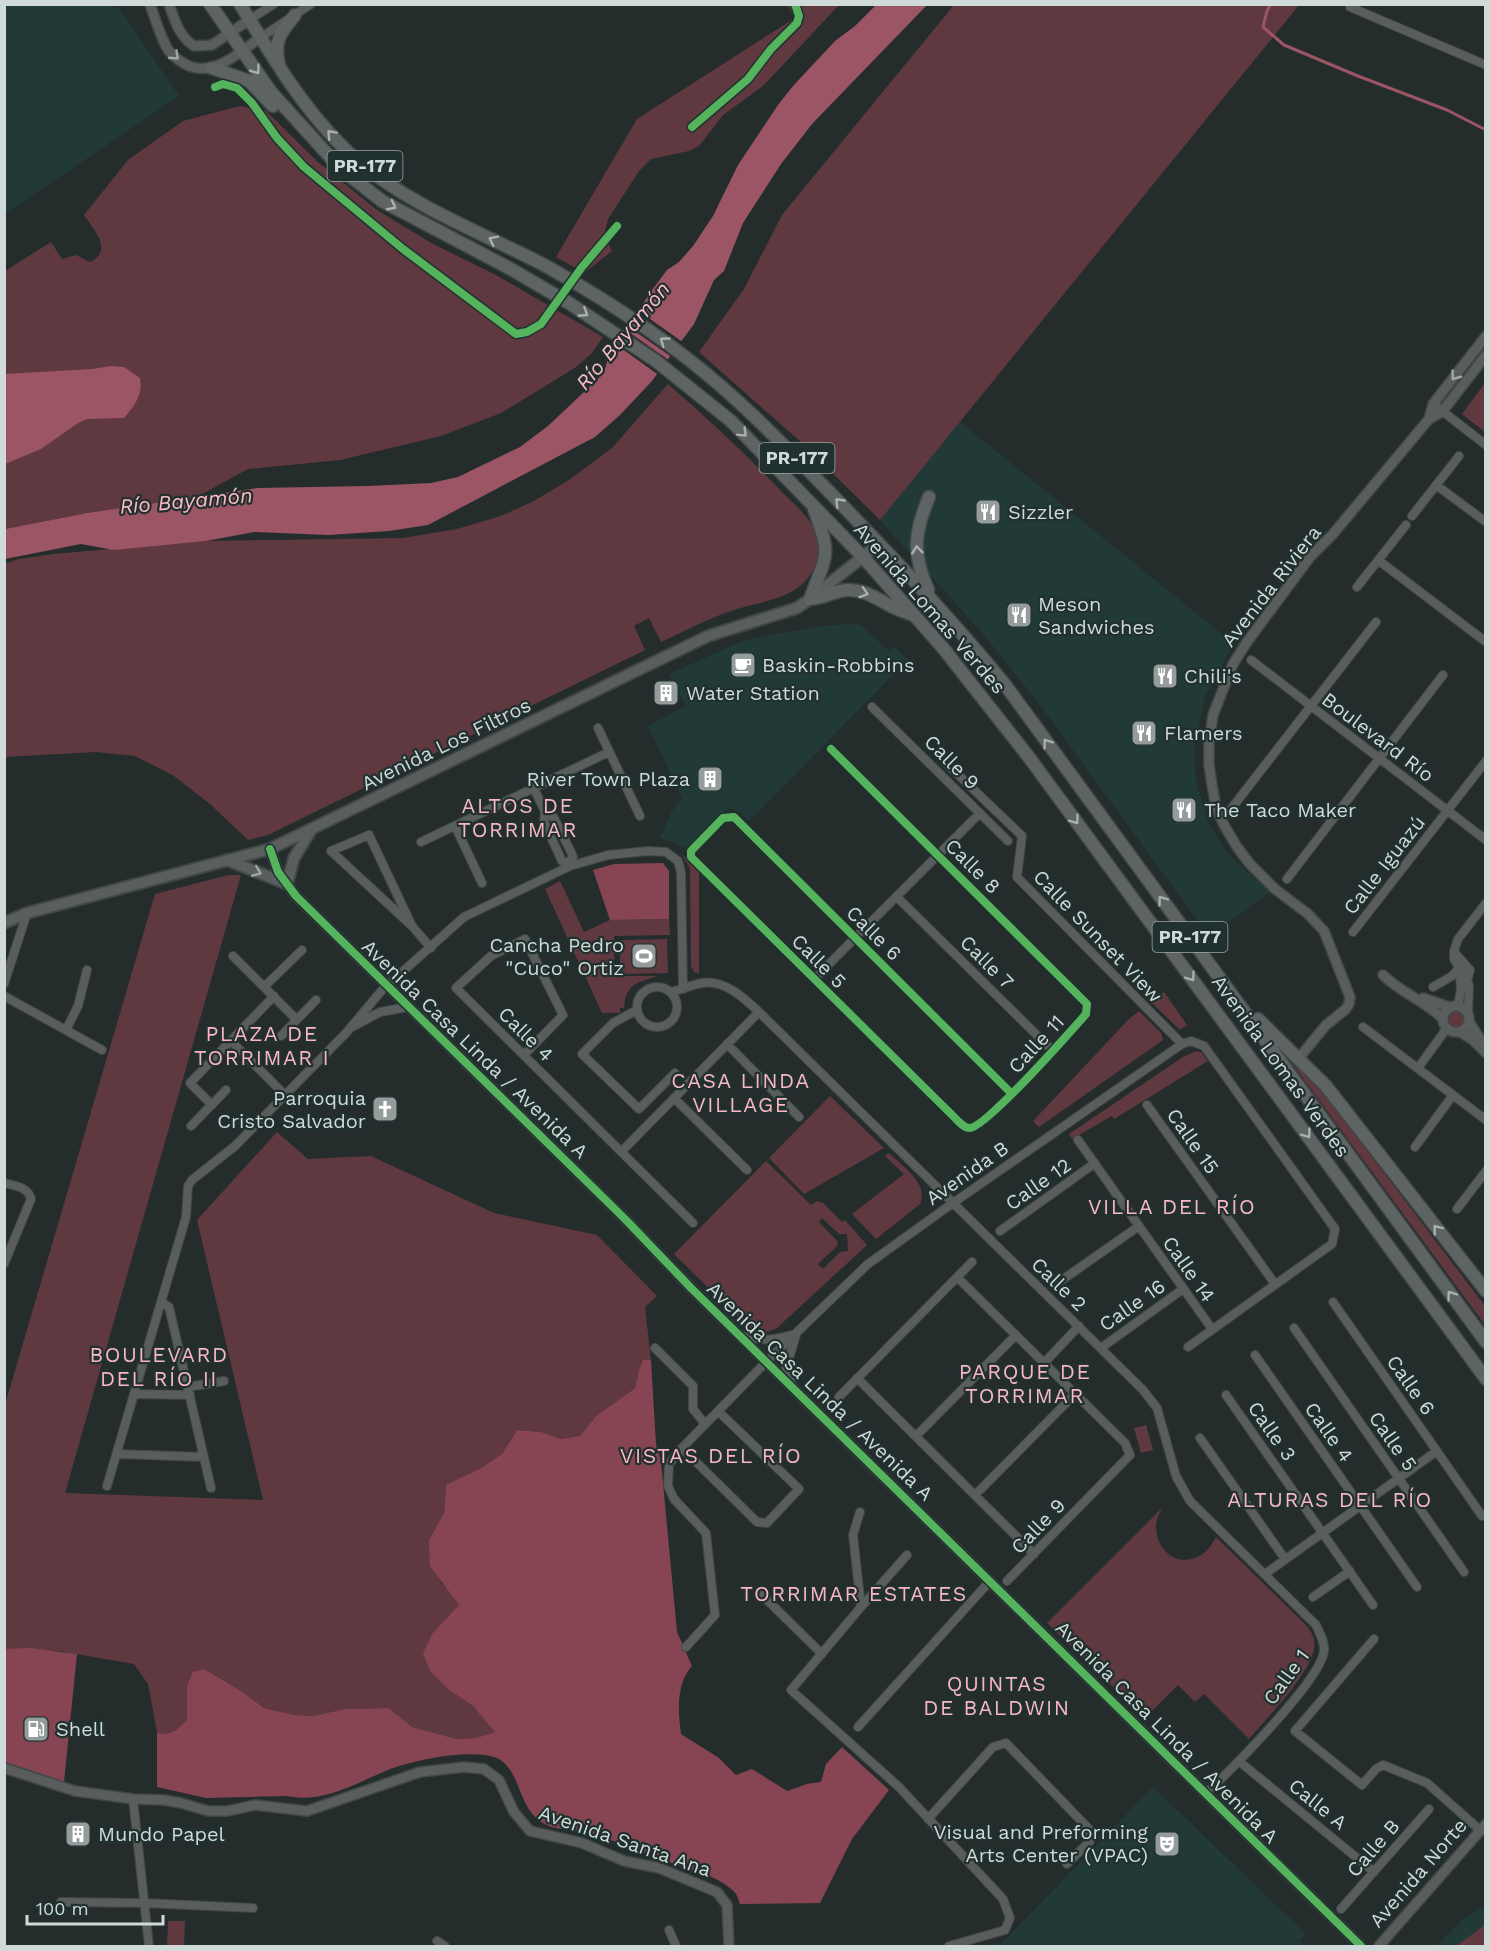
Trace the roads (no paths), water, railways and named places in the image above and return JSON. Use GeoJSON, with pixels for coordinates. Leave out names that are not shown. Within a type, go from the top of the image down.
{"type":"FeatureCollection","features":[{"type":"Feature","properties":{"kind":"highway","name":"Avenida Lomas Verdes"},"geometry":{"type":"LineString","coordinates":[[210,4],[271,92],[341,169],[382,201],[534,283],[632,344],[731,421],[863,556],[943,648],[1028,756],[1485,1379]]}},
{"type":"Feature","properties":{"kind":"highway","name":"Avenida Lomas Verdes"},"geometry":{"type":"LineString","coordinates":[[240,4],[260,38],[312,113],[330,133],[375,174],[423,204],[545,266],[601,299],[660,338],[710,376],[780,440],[934,602],[1006,686],[1485,1342]]}},
{"type":"Feature","properties":{"kind":"highway"},"geometry":{"type":"LineString","coordinates":[[280,68],[276,51],[279,38],[295,15]]}},
{"type":"Feature","properties":{"kind":"highway"},"geometry":{"type":"LineString","coordinates":[[212,68],[249,81],[283,116],[295,119]]}},
{"type":"Feature","properties":{"kind":"highway"},"geometry":{"type":"LineString","coordinates":[[929,497],[918,527],[916,550],[921,574],[934,602]]}},
{"type":"Feature","properties":{"kind":"highway"},"geometry":{"type":"LineString","coordinates":[[811,503],[820,524],[827,553],[810,599],[851,590],[863,592],[914,615]]}},
{"type":"Feature","properties":{"kind":"highway"},"geometry":{"type":"LineString","coordinates":[[1228,989],[1326,1086],[1485,1291]]}},
{"type":"Feature","properties":{"kind":"main road","name":"Avenida Los Filtros"},"geometry":{"type":"LineString","coordinates":[[4,922],[27,913],[270,849],[708,636],[797,608],[879,544]]}},
{"type":"Feature","properties":{"kind":"main road"},"geometry":{"type":"LineString","coordinates":[[227,860],[288,884],[294,858],[311,830]]}},
{"type":"Feature","properties":{"kind":"street"},"geometry":{"type":"LineString","coordinates":[[150,4],[168,49],[174,57],[190,67],[199,69],[212,68],[310,4]]}},
{"type":"Feature","properties":{"kind":"street"},"geometry":{"type":"LineString","coordinates":[[169,4],[177,28],[183,37],[194,46],[212,45],[274,4]]}},
{"type":"Feature","properties":{"kind":"street"},"geometry":{"type":"LineString","coordinates":[[1351,6],[1485,65]]}},
{"type":"Feature","properties":{"kind":"street","name":"Avenida Riviera"},"geometry":{"type":"LineString","coordinates":[[1429,419],[1433,404],[1485,336]]}},
{"type":"Feature","properties":{"kind":"street","name":"Avenida Riviera"},"geometry":{"type":"LineString","coordinates":[[1299,1058],[1326,1025],[1346,1009],[1350,997],[1324,931],[1308,914],[1275,889],[1250,864],[1236,847],[1224,825],[1216,807],[1209,765],[1209,742],[1214,715],[1233,664],[1310,557],[1333,534],[1429,419],[1442,412],[1485,355]]}},
{"type":"Feature","properties":{"kind":"street"},"geometry":{"type":"LineString","coordinates":[[1433,404],[1485,445]]}},
{"type":"Feature","properties":{"kind":"street"},"geometry":{"type":"LineString","coordinates":[[1412,516],[1459,456]]}},
{"type":"Feature","properties":{"kind":"street"},"geometry":{"type":"LineString","coordinates":[[1436,485],[1485,522]]}},
{"type":"Feature","properties":{"kind":"street"},"geometry":{"type":"LineString","coordinates":[[1357,587],[1406,525]]}},
{"type":"Feature","properties":{"kind":"street"},"geometry":{"type":"LineString","coordinates":[[1378,560],[1485,642]]}},
{"type":"Feature","properties":{"kind":"street"},"geometry":{"type":"LineString","coordinates":[[1231,808],[1376,622]]}},
{"type":"Feature","properties":{"kind":"street","name":"Boulevard Río"},"geometry":{"type":"LineString","coordinates":[[1251,660],[1485,840]]}},
{"type":"Feature","properties":{"kind":"street"},"geometry":{"type":"LineString","coordinates":[[1287,879],[1443,675]]}},
{"type":"Feature","properties":{"kind":"street","name":"Calle 9"},"geometry":{"type":"LineString","coordinates":[[872,707],[1008,841]]}},
{"type":"Feature","properties":{"kind":"street"},"geometry":{"type":"LineString","coordinates":[[598,728],[640,816]]}},
{"type":"Feature","properties":{"kind":"street","name":"Calle 8"},"geometry":{"type":"LineString","coordinates":[[831,749],[1085,999],[1088,1008]]}},
{"type":"Feature","properties":{"kind":"street"},"geometry":{"type":"LineString","coordinates":[[421,842],[609,752]]}},
{"type":"Feature","properties":{"kind":"street","name":"Calle Iguazú"},"geometry":{"type":"LineString","coordinates":[[1353,932],[1485,760]]}},
{"type":"Feature","properties":{"kind":"street","name":"Calle Sunset View"},"geometry":{"type":"LineString","coordinates":[[947,764],[1022,836],[1017,877],[1182,1044]]}},
{"type":"Feature","properties":{"kind":"street"},"geometry":{"type":"LineString","coordinates":[[534,789],[545,811],[554,818],[573,857],[569,865]]}},
{"type":"Feature","properties":{"kind":"street"},"geometry":{"type":"LineString","coordinates":[[545,811],[544,822],[562,861],[569,865]]}},
{"type":"Feature","properties":{"kind":"street"},"geometry":{"type":"LineString","coordinates":[[814,979],[980,813]]}},
{"type":"Feature","properties":{"kind":"street","name":"Calle 6"},"geometry":{"type":"LineString","coordinates":[[710,832],[723,818],[734,817],[1012,1094]]}},
{"type":"Feature","properties":{"kind":"street"},"geometry":{"type":"LineString","coordinates":[[455,826],[482,883]]}},
{"type":"Feature","properties":{"kind":"street"},"geometry":{"type":"LineString","coordinates":[[549,833],[559,828]]}},
{"type":"Feature","properties":{"kind":"street","name":"Calle 5"},"geometry":{"type":"LineString","coordinates":[[710,832],[690,851],[693,860],[948,1112]]}},
{"type":"Feature","properties":{"kind":"street"},"geometry":{"type":"LineString","coordinates":[[412,926],[369,835],[331,851],[412,926],[431,948]]}},
{"type":"Feature","properties":{"kind":"street"},"geometry":{"type":"LineString","coordinates":[[557,850],[567,846]]}},
{"type":"Feature","properties":{"kind":"street","name":"Avenida Casa Linda / Avenida A"},"geometry":{"type":"LineString","coordinates":[[270,849],[278,872],[296,896],[1361,1947]]}},
{"type":"Feature","properties":{"kind":"street"},"geometry":{"type":"LineString","coordinates":[[107,1486],[186,1218],[188,1186],[192,1180],[235,1146],[350,1028],[387,986],[464,917],[569,865],[608,855],[648,851],[666,852],[675,858],[681,872],[683,989]]}},
{"type":"Feature","properties":{"kind":"street","name":"Calle 7"},"geometry":{"type":"LineString","coordinates":[[897,897],[1053,1051]]}},
{"type":"Feature","properties":{"kind":"street"},"geometry":{"type":"LineString","coordinates":[[1460,1032],[1468,1018],[1470,994],[1467,981],[1454,959],[1454,952],[1458,939],[1485,903]]}},
{"type":"Feature","properties":{"kind":"street"},"geometry":{"type":"LineString","coordinates":[[4,984],[27,913]]}},
{"type":"Feature","properties":{"kind":"street","name":"Calle 4"},"geometry":{"type":"LineString","coordinates":[[524,1054],[563,1015],[525,939],[491,956],[456,988],[693,1223]]}},
{"type":"Feature","properties":{"kind":"street"},"geometry":{"type":"LineString","coordinates":[[264,987],[302,950]]}},
{"type":"Feature","properties":{"kind":"street"},"geometry":{"type":"LineString","coordinates":[[1454,952],[1470,970],[1467,981]]}},
{"type":"Feature","properties":{"kind":"street"},"geometry":{"type":"LineString","coordinates":[[233,956],[296,1019]]}},
{"type":"Feature","properties":{"kind":"street"},"geometry":{"type":"LineString","coordinates":[[1433,987],[1452,976],[1459,968]]}},
{"type":"Feature","properties":{"kind":"street"},"geometry":{"type":"LineString","coordinates":[[1442,1018],[1454,1007],[1461,989],[1459,968]]}},
{"type":"Feature","properties":{"kind":"street"},"geometry":{"type":"LineString","coordinates":[[66,1030],[78,1006],[87,970]]}},
{"type":"Feature","properties":{"kind":"street"},"geometry":{"type":"LineString","coordinates":[[1383,975],[1408,995],[1435,1010],[1447,1028],[1472,1039],[1485,1053]]}},
{"type":"Feature","properties":{"kind":"street"},"geometry":{"type":"LineString","coordinates":[[670,992],[707,982],[725,987],[745,999],[953,1203]]}},
{"type":"Feature","properties":{"kind":"street"},"geometry":{"type":"LineString","coordinates":[[658,987],[670,992],[676,1001],[674,1018],[660,1027],[649,1026],[641,1020],[637,1010],[639,998],[645,990],[658,987]]}},
{"type":"Feature","properties":{"kind":"street"},"geometry":{"type":"LineString","coordinates":[[1408,995],[1462,1007],[1485,1047]]}},
{"type":"Feature","properties":{"kind":"street"},"geometry":{"type":"LineString","coordinates":[[4,996],[102,1050]]}},
{"type":"Feature","properties":{"kind":"street"},"geometry":{"type":"LineString","coordinates":[[212,1106],[190,1083],[274,996]]}},
{"type":"Feature","properties":{"kind":"street"},"geometry":{"type":"LineString","coordinates":[[281,1036],[316,1000]]}},
{"type":"Feature","properties":{"kind":"street"},"geometry":{"type":"LineString","coordinates":[[350,1028],[380,1011],[408,1007]]}},
{"type":"Feature","properties":{"kind":"street","name":"Calle 11"},"geometry":{"type":"LineString","coordinates":[[948,1112],[963,1126],[973,1127],[1012,1094],[1086,1014],[1088,1008]]}},
{"type":"Feature","properties":{"kind":"street"},"geometry":{"type":"LineString","coordinates":[[637,1010],[613,1023],[582,1054],[639,1108],[675,1073]]}},
{"type":"Feature","properties":{"kind":"street"},"geometry":{"type":"LineString","coordinates":[[621,1152],[759,1012]]}},
{"type":"Feature","properties":{"kind":"street"},"geometry":{"type":"LineString","coordinates":[[1363,1027],[1485,1120]]}},
{"type":"Feature","properties":{"kind":"street"},"geometry":{"type":"LineString","coordinates":[[1418,1068],[1447,1028]]}},
{"type":"Feature","properties":{"kind":"street"},"geometry":{"type":"LineString","coordinates":[[231,1041],[285,1095]]}},
{"type":"Feature","properties":{"kind":"street"},"geometry":{"type":"LineString","coordinates":[[1182,1044],[1191,1041],[1204,1046],[1335,1229],[1332,1244],[1188,1347]]}},
{"type":"Feature","properties":{"kind":"street"},"geometry":{"type":"LineString","coordinates":[[727,1044],[800,1117]]}},
{"type":"Feature","properties":{"kind":"street","name":"Avenida B"},"geometry":{"type":"LineString","coordinates":[[686,1647],[715,1615],[706,1533],[674,1499],[668,1486],[669,1464],[682,1448],[867,1264],[1182,1044]]}},
{"type":"Feature","properties":{"kind":"street"},"geometry":{"type":"LineString","coordinates":[[191,1126],[226,1090]]}},
{"type":"Feature","properties":{"kind":"street"},"geometry":{"type":"LineString","coordinates":[[1415,1147],[1453,1095]]}},
{"type":"Feature","properties":{"kind":"street"},"geometry":{"type":"LineString","coordinates":[[674,1098],[747,1170]]}},
{"type":"Feature","properties":{"kind":"street","name":"Calle 15"},"geometry":{"type":"LineString","coordinates":[[1147,1105],[1275,1284]]}},
{"type":"Feature","properties":{"kind":"street","name":"Calle 14"},"geometry":{"type":"LineString","coordinates":[[1078,1140],[1212,1329]]}},
{"type":"Feature","properties":{"kind":"street","name":"Calle 12"},"geometry":{"type":"LineString","coordinates":[[1000,1231],[1095,1163]]}},
{"type":"Feature","properties":{"kind":"street"},"geometry":{"type":"LineString","coordinates":[[1457,1209],[1485,1171]]}},
{"type":"Feature","properties":{"kind":"street"},"geometry":{"type":"LineString","coordinates":[[4,1183],[23,1188],[28,1191],[31,1199],[4,1264]]}},
{"type":"Feature","properties":{"kind":"street","name":"Calle 2"},"geometry":{"type":"LineString","coordinates":[[953,1203],[1143,1389]]}},
{"type":"Feature","properties":{"kind":"street"},"geometry":{"type":"LineString","coordinates":[[1055,1285],[1139,1226]]}},
{"type":"Feature","properties":{"kind":"street"},"geometry":{"type":"LineString","coordinates":[[839,1396],[972,1262]]}},
{"type":"Feature","properties":{"kind":"street"},"geometry":{"type":"LineString","coordinates":[[957,1277],[1075,1394],[975,1495]]}},
{"type":"Feature","properties":{"kind":"street","name":"Calle 16"},"geometry":{"type":"LineString","coordinates":[[1101,1348],[1183,1289]]}},
{"type":"Feature","properties":{"kind":"street"},"geometry":{"type":"LineString","coordinates":[[161,1302],[169,1307],[211,1488]]}},
{"type":"Feature","properties":{"kind":"street","name":"Calle 6"},"geometry":{"type":"LineString","coordinates":[[1332,1302],[1482,1516]]}},
{"type":"Feature","properties":{"kind":"street"},"geometry":{"type":"LineString","coordinates":[[1044,1363],[1079,1326]]}},
{"type":"Feature","properties":{"kind":"street","name":"Calle 5"},"geometry":{"type":"LineString","coordinates":[[1294,1328],[1464,1572]]}},
{"type":"Feature","properties":{"kind":"street"},"geometry":{"type":"LineString","coordinates":[[740,1335],[766,1341],[796,1333]]}},
{"type":"Feature","properties":{"kind":"street"},"geometry":{"type":"LineString","coordinates":[[792,1386],[786,1368],[796,1333]]}},
{"type":"Feature","properties":{"kind":"street"},"geometry":{"type":"LineString","coordinates":[[916,1437],[1016,1335]]}},
{"type":"Feature","properties":{"kind":"street"},"geometry":{"type":"LineString","coordinates":[[655,1348],[693,1386],[693,1409],[705,1424]]}},
{"type":"Feature","properties":{"kind":"street","name":"Calle 4"},"geometry":{"type":"LineString","coordinates":[[1255,1355],[1417,1587]]}},
{"type":"Feature","properties":{"kind":"street"},"geometry":{"type":"LineString","coordinates":[[857,1378],[1034,1554]]}},
{"type":"Feature","properties":{"kind":"street"},"geometry":{"type":"LineString","coordinates":[[134,1394],[189,1391],[224,1381]]}},
{"type":"Feature","properties":{"kind":"street","name":"Calle 1"},"geometry":{"type":"LineString","coordinates":[[1143,1389],[1157,1408],[1176,1476],[1190,1501],[1316,1625],[1323,1642],[1324,1653],[1312,1675],[1240,1761],[1205,1794]]}},
{"type":"Feature","properties":{"kind":"street","name":"Calle 9"},"geometry":{"type":"LineString","coordinates":[[1007,1581],[1130,1455],[1125,1443],[1075,1394]]}},
{"type":"Feature","properties":{"kind":"street","name":"Calle 3"},"geometry":{"type":"LineString","coordinates":[[1226,1395],[1373,1605]]}},
{"type":"Feature","properties":{"kind":"street"},"geometry":{"type":"LineString","coordinates":[[682,1448],[757,1522],[767,1523],[799,1489],[718,1411]]}},
{"type":"Feature","properties":{"kind":"street"},"geometry":{"type":"LineString","coordinates":[[1200,1438],[1285,1559]]}},
{"type":"Feature","properties":{"kind":"street"},"geometry":{"type":"LineString","coordinates":[[1265,1574],[1437,1451]]}},
{"type":"Feature","properties":{"kind":"street"},"geometry":{"type":"LineString","coordinates":[[117,1454],[204,1457]]}},
{"type":"Feature","properties":{"kind":"street"},"geometry":{"type":"LineString","coordinates":[[860,1512],[853,1535],[861,1607]]}},
{"type":"Feature","properties":{"kind":"street"},"geometry":{"type":"LineString","coordinates":[[908,1555],[791,1690],[899,1787],[1003,1899],[1010,1918],[1005,1930],[949,1947]]}},
{"type":"Feature","properties":{"kind":"street"},"geometry":{"type":"LineString","coordinates":[[1313,1597],[1350,1571]]}},
{"type":"Feature","properties":{"kind":"street"},"geometry":{"type":"LineString","coordinates":[[858,1727],[990,1581]]}},
{"type":"Feature","properties":{"kind":"street"},"geometry":{"type":"LineString","coordinates":[[760,1593],[822,1654]]}},
{"type":"Feature","properties":{"kind":"street"},"geometry":{"type":"LineString","coordinates":[[1374,1639],[1295,1731],[1362,1785],[1376,1769],[1383,1765],[1426,1783],[1483,1827]]}},
{"type":"Feature","properties":{"kind":"street"},"geometry":{"type":"LineString","coordinates":[[928,1819],[993,1747],[1006,1743],[1090,1830],[1090,1841],[1067,1864]]}},
{"type":"Feature","properties":{"kind":"street","name":"Calle A"},"geometry":{"type":"LineString","coordinates":[[1240,1761],[1374,1872]]}},
{"type":"Feature","properties":{"kind":"street","name":"Avenida Santa Ana"},"geometry":{"type":"LineString","coordinates":[[4,1768],[75,1791],[182,1803],[208,1811],[227,1811],[255,1805],[307,1811],[420,1772],[464,1767],[484,1769],[499,1780],[514,1812],[530,1831],[582,1843],[624,1862],[659,1868],[717,1892],[727,1905],[729,1947]]}},
{"type":"Feature","properties":{"kind":"street"},"geometry":{"type":"LineString","coordinates":[[133,1799],[149,1947]]}},
{"type":"Feature","properties":{"kind":"street","name":"Calle B"},"geometry":{"type":"LineString","coordinates":[[1341,1909],[1429,1809]]}},
{"type":"Feature","properties":{"kind":"street","name":"Avenida Norte"},"geometry":{"type":"LineString","coordinates":[[1378,1947],[1483,1827]]}},
{"type":"Feature","properties":{"kind":"street"},"geometry":{"type":"LineString","coordinates":[[62,1902],[253,1908]]}},
{"type":"Feature","properties":{"kind":"street"},"geometry":{"type":"LineString","coordinates":[[669,1930],[676,1947]]}},
{"type":"Feature","properties":{"kind":"street"},"geometry":{"type":"LineString","coordinates":[[437,1941],[445,1947]]}},
{"type":"Feature","properties":{"kind":"water","name":"Río Bayamón"},"geometry":{"type":"Polygon","coordinates":[[[876,5],[927,5],[812,124],[781,164],[743,223],[724,271],[714,280],[694,324],[652,381],[620,415],[595,437],[428,525],[389,531],[328,535],[254,532],[206,541],[114,550],[81,544],[5,559],[5,529],[87,513],[257,488],[431,483],[458,477],[520,447],[548,426],[604,373],[609,355],[650,293],[667,270],[679,262],[693,246],[713,216],[738,165],[778,105],[835,41],[855,26],[876,5]]]}},
{"type":"Feature","properties":{"kind":"water"},"geometry":{"type":"Polygon","coordinates":[[[124,367],[140,378],[141,384],[137,400],[124,418],[87,419],[41,449],[5,464],[5,374],[124,367]]]}},
{"type":"Feature","properties":{"kind":"waterway"},"geometry":{"type":"LineString","coordinates":[[1271,4],[1263,27],[1284,45],[1447,110],[1486,130]]}},
{"type":"Feature","properties":{"kind":"place","name":"Sizzler"},"geometry":{"type":"Point","coordinates":[988,512]}},
{"type":"Feature","properties":{"kind":"place","name":"Meson Sandwiches"},"geometry":{"type":"Point","coordinates":[1019,615]}},
{"type":"Feature","properties":{"kind":"place","name":"Baskin-Robbins"},"geometry":{"type":"Point","coordinates":[743,665]}},
{"type":"Feature","properties":{"kind":"place","name":"Chili's"},"geometry":{"type":"Point","coordinates":[1165,676]}},
{"type":"Feature","properties":{"kind":"place","name":"Water Station"},"geometry":{"type":"Point","coordinates":[666,693]}},
{"type":"Feature","properties":{"kind":"place","name":"Flamers"},"geometry":{"type":"Point","coordinates":[1144,733]}},
{"type":"Feature","properties":{"kind":"place","name":"River Town Plaza"},"geometry":{"type":"Point","coordinates":[710,779]}},
{"type":"Feature","properties":{"kind":"place","name":"The Taco Maker"},"geometry":{"type":"Point","coordinates":[1184,810]}},
{"type":"Feature","properties":{"kind":"place","name":"Cancha Pedro \"Cuco\" Ortiz"},"geometry":{"type":"Point","coordinates":[644,956]}},
{"type":"Feature","properties":{"kind":"place","name":"Parroquia Cristo Salvador"},"geometry":{"type":"Point","coordinates":[385,1109]}},
{"type":"Feature","properties":{"kind":"place","name":"Shell"},"geometry":{"type":"Point","coordinates":[36,1729]}},
{"type":"Feature","properties":{"kind":"place","name":"Mundo Papel"},"geometry":{"type":"Point","coordinates":[78,1834]}},
{"type":"Feature","properties":{"kind":"place","name":"Visual and Preforming Arts Center (VPAC)"},"geometry":{"type":"Point","coordinates":[1167,1844]}},
{"type":"Feature","properties":{"kind":"district","name":"ALTOS DE TORRIMAR"},"geometry":{"type":"Point","coordinates":[518,818]}},
{"type":"Feature","properties":{"kind":"district","name":"PLAZA DE TORRIMAR I"},"geometry":{"type":"Point","coordinates":[262,1046]}},
{"type":"Feature","properties":{"kind":"district","name":"CASA LINDA VILLAGE"},"geometry":{"type":"Point","coordinates":[741,1093]}},
{"type":"Feature","properties":{"kind":"district","name":"VILLA DEL RÍO"},"geometry":{"type":"Point","coordinates":[1172,1207]}},
{"type":"Feature","properties":{"kind":"district","name":"BOULEVARD DEL RÍO II"},"geometry":{"type":"Point","coordinates":[159,1367]}},
{"type":"Feature","properties":{"kind":"district","name":"PARQUE DE TORRIMAR"},"geometry":{"type":"Point","coordinates":[1025,1384]}},
{"type":"Feature","properties":{"kind":"district","name":"VISTAS DEL RÍO"},"geometry":{"type":"Point","coordinates":[711,1456]}},
{"type":"Feature","properties":{"kind":"district","name":"ALTURAS DEL RÍO"},"geometry":{"type":"Point","coordinates":[1330,1500]}},
{"type":"Feature","properties":{"kind":"district","name":"TORRIMAR ESTATES"},"geometry":{"type":"Point","coordinates":[854,1594]}},
{"type":"Feature","properties":{"kind":"district","name":"QUINTAS DE BALDWIN"},"geometry":{"type":"Point","coordinates":[997,1696]}}]}
